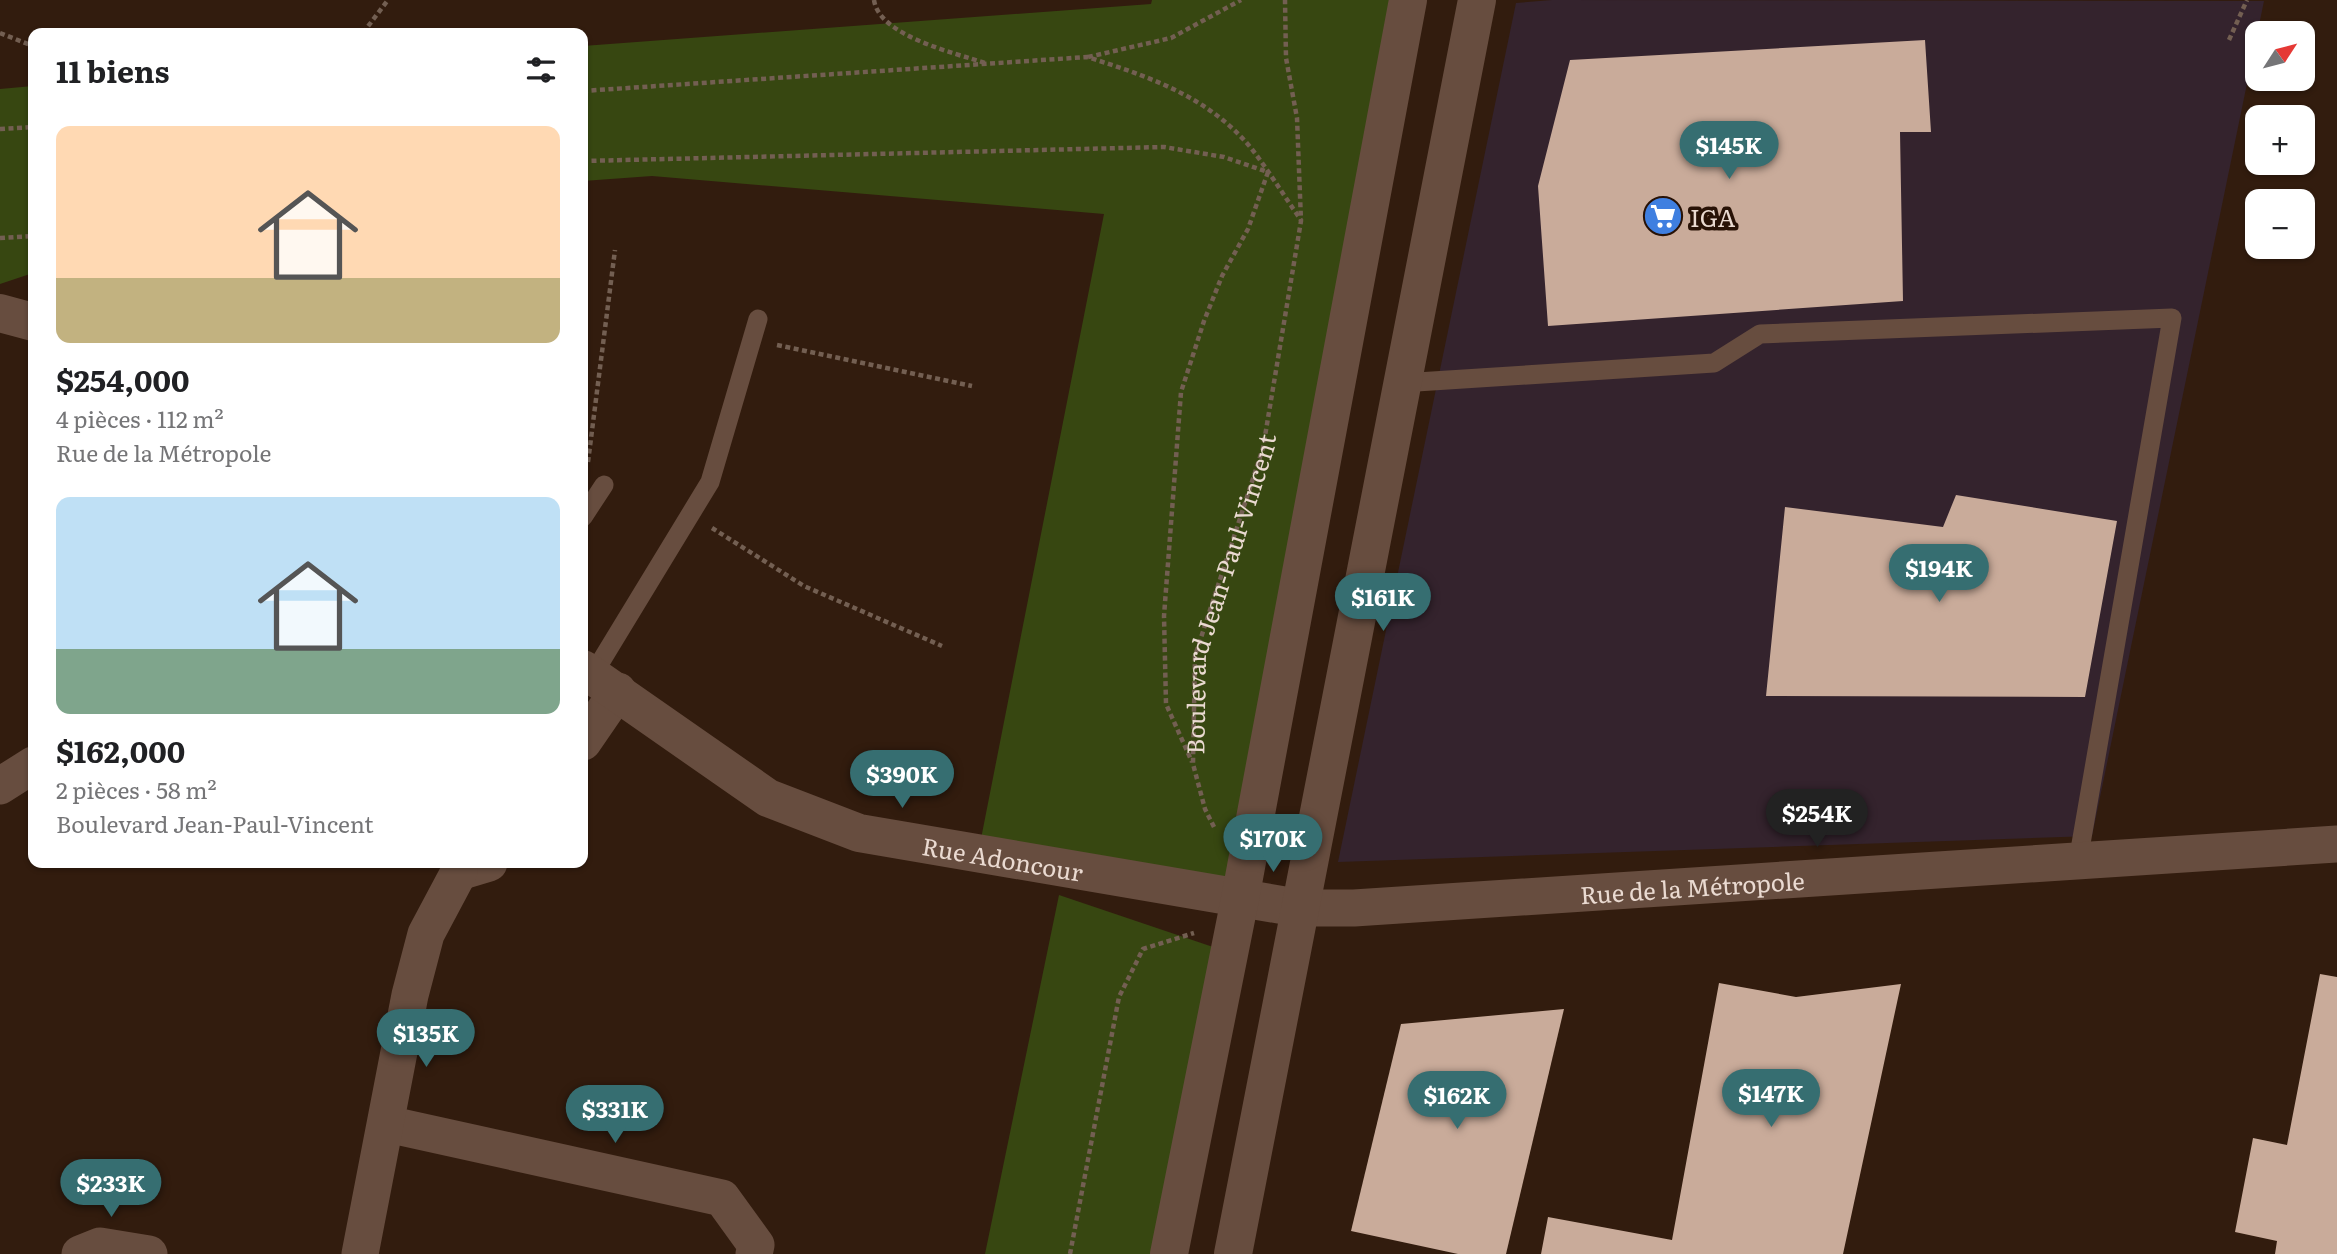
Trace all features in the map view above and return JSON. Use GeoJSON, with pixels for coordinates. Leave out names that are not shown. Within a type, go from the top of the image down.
{"type":"FeatureCollection","features":[{"type":"Feature","properties":{"kind":"street"},"geometry":{"type":"LineString","coordinates":[[1169,1254],[1233,898],[1408,0]]}},
{"type":"Feature","properties":{"kind":"street"},"geometry":{"type":"LineString","coordinates":[[1233,1254],[1477,0]]}},
{"type":"Feature","properties":{"kind":"street"},"geometry":{"type":"LineString","coordinates":[[0,313],[28,321]]}},
{"type":"Feature","properties":{"kind":"street"},"geometry":{"type":"LineString","coordinates":[[588,722],[598,679]]}},
{"type":"Feature","properties":{"kind":"street","name":"Rue Adoncour"},"geometry":{"type":"LineString","coordinates":[[598,679],[768,798],[859,833],[1299,908]]}},
{"type":"Feature","properties":{"kind":"street"},"geometry":{"type":"LineString","coordinates":[[0,786],[28,768]]}},
{"type":"Feature","properties":{"kind":"street","name":"Rue de la Métropole"},"geometry":{"type":"LineString","coordinates":[[1299,908],[1354,908],[2337,844]]}},
{"type":"Feature","properties":{"kind":"street"},"geometry":{"type":"LineString","coordinates":[[360,1254],[410,995],[426,934],[468,868]]}},
{"type":"Feature","properties":{"kind":"street"},"geometry":{"type":"LineString","coordinates":[[387,1124],[722,1198],[756,1245],[754,1254]]}},
{"type":"Feature","properties":{"kind":"street"},"geometry":{"type":"LineString","coordinates":[[80,1254],[100,1246],[149,1254]]}},
{"type":"Feature","properties":{"kind":"lane"},"geometry":{"type":"LineString","coordinates":[[1401,383],[1714,363],[1760,334],[2172,318],[2078,861]]}},
{"type":"Feature","properties":{"kind":"lane"},"geometry":{"type":"LineString","coordinates":[[598,679],[710,482],[758,319]]}},
{"type":"Feature","properties":{"kind":"lane"},"geometry":{"type":"LineString","coordinates":[[588,509],[604,485]]}},
{"type":"Feature","properties":{"kind":"path"},"geometry":{"type":"LineString","coordinates":[[367,28],[388,0]]}},
{"type":"Feature","properties":{"kind":"path"},"geometry":{"type":"LineString","coordinates":[[874,0],[876,8],[908,38],[989,64]]}},
{"type":"Feature","properties":{"kind":"path"},"geometry":{"type":"LineString","coordinates":[[588,91],[1087,57],[1171,38],[1241,0]]}},
{"type":"Feature","properties":{"kind":"path","name":"Boulevard Jean-Paul-Vincent"},"geometry":{"type":"LineString","coordinates":[[1219,838],[1205,809],[1193,764],[1195,656],[1263,448],[1301,220],[1297,118],[1286,58],[1285,0]]}},
{"type":"Feature","properties":{"kind":"path"},"geometry":{"type":"LineString","coordinates":[[2229,40],[2247,0]]}},
{"type":"Feature","properties":{"kind":"path"},"geometry":{"type":"LineString","coordinates":[[0,33],[28,44]]}},
{"type":"Feature","properties":{"kind":"path"},"geometry":{"type":"LineString","coordinates":[[1087,57],[1155,78],[1206,107],[1250,147],[1301,220]]}},
{"type":"Feature","properties":{"kind":"path"},"geometry":{"type":"LineString","coordinates":[[0,129],[28,127]]}},
{"type":"Feature","properties":{"kind":"path"},"geometry":{"type":"LineString","coordinates":[[588,160],[1164,147],[1224,158],[1268,172]]}},
{"type":"Feature","properties":{"kind":"path"},"geometry":{"type":"LineString","coordinates":[[1193,764],[1166,704],[1164,616],[1181,391],[1203,321],[1222,276],[1248,229],[1268,172]]}},
{"type":"Feature","properties":{"kind":"path"},"geometry":{"type":"LineString","coordinates":[[0,238],[28,236]]}},
{"type":"Feature","properties":{"kind":"path"},"geometry":{"type":"LineString","coordinates":[[588,460],[615,250]]}},
{"type":"Feature","properties":{"kind":"path"},"geometry":{"type":"LineString","coordinates":[[752,340],[972,386]]}},
{"type":"Feature","properties":{"kind":"path"},"geometry":{"type":"LineString","coordinates":[[691,514],[804,586],[942,646]]}},
{"type":"Feature","properties":{"kind":"path"},"geometry":{"type":"LineString","coordinates":[[1070,1254],[1119,997],[1143,949],[1192,935],[1233,898]]}},
{"type":"Feature","properties":{"kind":"shaded area"},"geometry":{"type":"Polygon","coordinates":[[[1552,0],[2264,1],[2260,21],[2245,21],[2245,91],[2092,836],[1338,862],[1516,3],[1552,0]]]}},
{"type":"Feature","properties":{"kind":"green space"},"geometry":{"type":"Polygon","coordinates":[[[1152,0],[1407,0],[1240,899],[978,854],[1104,214],[652,176],[588,181],[588,46],[1151,4],[1152,0]]]}},
{"type":"Feature","properties":{"kind":"green space"},"geometry":{"type":"Polygon","coordinates":[[[28,86],[28,275],[0,284],[0,89],[28,86]]]}},
{"type":"Feature","properties":{"kind":"green space"},"geometry":{"type":"Polygon","coordinates":[[[1059,895],[1216,948],[1153,1254],[985,1254],[1059,895]]]}},
{"type":"Feature","properties":{"kind":"building"},"geometry":{"type":"Polygon","coordinates":[[[1925,40],[1931,132],[1900,132],[1903,301],[1548,326],[1538,186],[1570,60],[1925,40]]]}},
{"type":"Feature","properties":{"kind":"building"},"geometry":{"type":"Polygon","coordinates":[[[1956,495],[2117,521],[2085,697],[1766,696],[1785,507],[1943,527],[1956,495]]]}},
{"type":"Feature","properties":{"kind":"building"},"geometry":{"type":"Polygon","coordinates":[[[2320,974],[2337,977],[2337,1254],[2275,1254],[2277,1241],[2235,1232],[2253,1138],[2287,1145],[2320,974]]]}},
{"type":"Feature","properties":{"kind":"building"},"geometry":{"type":"Polygon","coordinates":[[[1719,983],[1796,997],[1901,984],[1843,1254],[1541,1254],[1548,1217],[1672,1240],[1719,983]]]}},
{"type":"Feature","properties":{"kind":"building"},"geometry":{"type":"Polygon","coordinates":[[[1564,1009],[1506,1254],[1458,1254],[1351,1231],[1401,1024],[1564,1009]]]}},
{"type":"Feature","properties":{"kind":"place","name":"IGA"},"geometry":{"type":"Point","coordinates":[1663,216]}}]}
